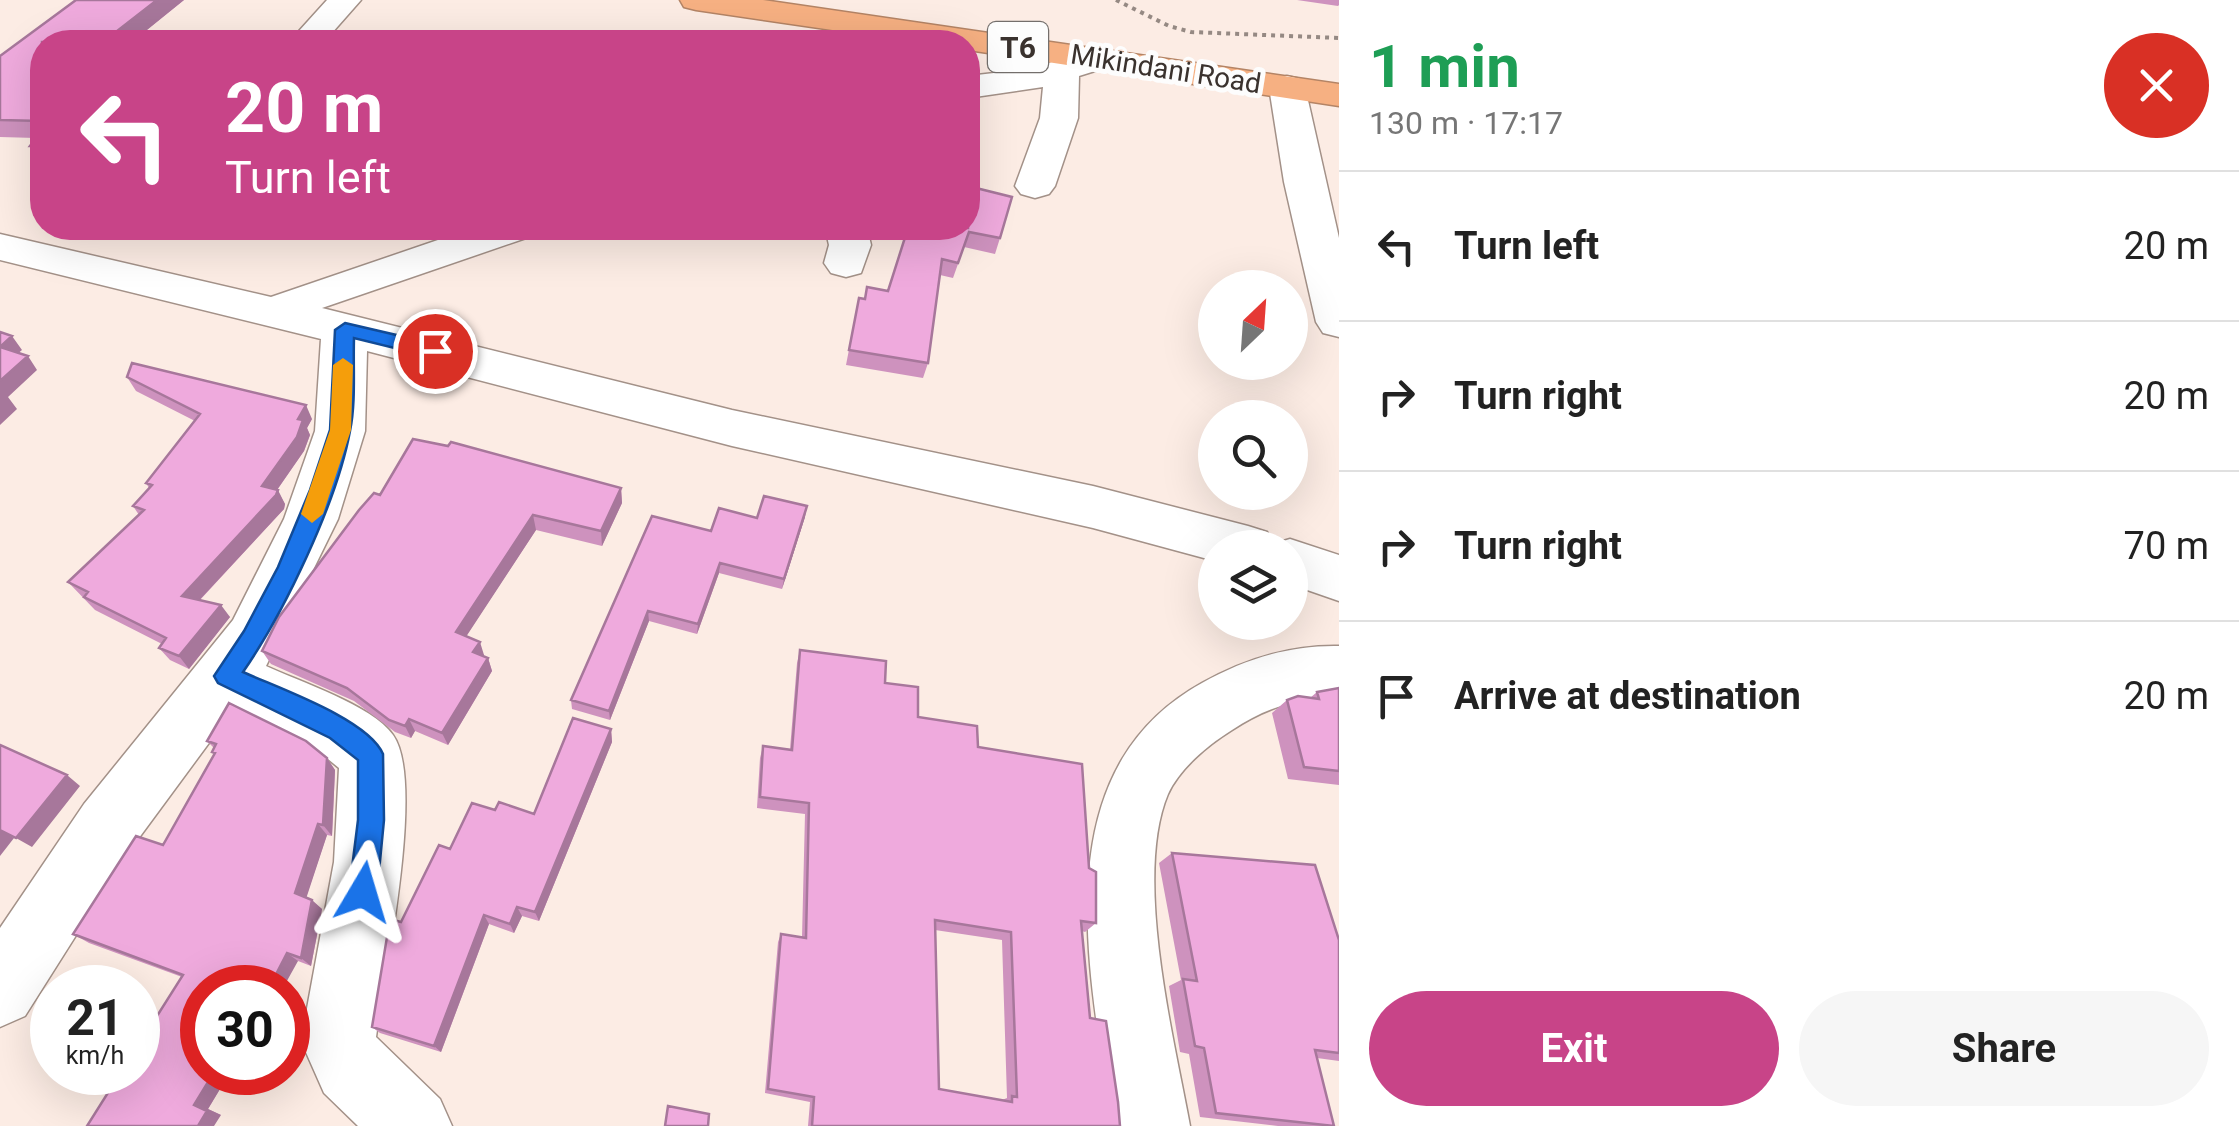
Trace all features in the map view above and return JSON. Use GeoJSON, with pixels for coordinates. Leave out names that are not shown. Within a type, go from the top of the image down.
{"type":"FeatureCollection","features":[{"type":"Feature","properties":{"kind":"highway","name":"Mikindani Road"},"geometry":{"type":"LineString","coordinates":[[696,0],[901,30]]}},
{"type":"Feature","properties":{"kind":"highway","name":"Mikindani Road"},"geometry":{"type":"LineString","coordinates":[[980,41],[1339,95]]}},
{"type":"Feature","properties":{"kind":"street"},"geometry":{"type":"LineString","coordinates":[[317,30],[345,0]]}},
{"type":"Feature","properties":{"kind":"street"},"geometry":{"type":"LineString","coordinates":[[980,85],[1031,79],[1100,59]]}},
{"type":"Feature","properties":{"kind":"street"},"geometry":{"type":"LineString","coordinates":[[1035,186],[1059,118],[1062,68]]}},
{"type":"Feature","properties":{"kind":"street"},"geometry":{"type":"LineString","coordinates":[[1286,87],[1304,182],[1339,322]]}},
{"type":"Feature","properties":{"kind":"street"},"geometry":{"type":"LineString","coordinates":[[277,313],[303,299],[478,240]]}},
{"type":"Feature","properties":{"kind":"street"},"geometry":{"type":"LineString","coordinates":[[0,247],[732,428],[1093,507],[1198,535]]}},
{"type":"Feature","properties":{"kind":"street"},"geometry":{"type":"LineString","coordinates":[[0,991],[107,827],[253,638],[289,569],[340,430],[345,330]]}},
{"type":"Feature","properties":{"kind":"street"},"geometry":{"type":"LineString","coordinates":[[1308,567],[1339,578]]}},
{"type":"Feature","properties":{"kind":"street"},"geometry":{"type":"LineString","coordinates":[[1151,1126],[1124,946],[1125,847],[1136,793],[1160,752],[1200,716],[1258,682],[1301,671],[1339,672]]}},
{"type":"Feature","properties":{"kind":"street"},"geometry":{"type":"LineString","coordinates":[[226,676],[339,730],[370,754],[373,779],[367,868],[338,1042],[343,1058],[359,1078],[382,1094],[414,1126]]}},
{"type":"Feature","properties":{"kind":"path"},"geometry":{"type":"LineString","coordinates":[[1116,0],[1169,26],[1191,32],[1339,38]]}},
{"type":"Feature","properties":{"kind":"building"},"geometry":{"type":"Polygon","coordinates":[[[76,0],[157,0],[118,30],[35,30],[76,0]]]}},
{"type":"Feature","properties":{"kind":"building"},"geometry":{"type":"Polygon","coordinates":[[[30,34],[30,121],[0,120],[0,56],[30,34]]]}},
{"type":"Feature","properties":{"kind":"building"},"geometry":{"type":"Polygon","coordinates":[[[980,189],[1012,197],[1000,238],[980,234],[980,189]]]}},
{"type":"Feature","properties":{"kind":"building"},"geometry":{"type":"Polygon","coordinates":[[[904,240],[966,240],[958,263],[942,259],[928,363],[849,350],[859,298],[865,299],[867,287],[888,291],[904,240]]]}},
{"type":"Feature","properties":{"kind":"building"},"geometry":{"type":"Polygon","coordinates":[[[0,332],[12,336],[0,347],[0,332]]]}},
{"type":"Feature","properties":{"kind":"building"},"geometry":{"type":"Polygon","coordinates":[[[0,347],[28,356],[0,381],[0,347]]]}},
{"type":"Feature","properties":{"kind":"building"},"geometry":{"type":"Polygon","coordinates":[[[132,363],[306,405],[298,419],[303,420],[297,437],[262,486],[278,490],[276,495],[182,596],[221,605],[179,656],[159,648],[166,638],[84,597],[88,592],[68,582],[144,510],[133,506],[152,485],[146,483],[200,414],[127,377],[132,363]]]}},
{"type":"Feature","properties":{"kind":"building"},"geometry":{"type":"Polygon","coordinates":[[[413,439],[448,446],[451,442],[621,488],[601,531],[533,515],[456,632],[480,642],[473,652],[488,658],[442,733],[409,719],[405,726],[389,720],[347,688],[262,651],[279,617],[359,510],[374,493],[380,495],[413,439]]]}},
{"type":"Feature","properties":{"kind":"building"},"geometry":{"type":"Polygon","coordinates":[[[764,496],[807,506],[784,579],[720,563],[698,624],[648,611],[609,711],[571,700],[652,516],[711,531],[719,508],[757,518],[764,496]]]}},
{"type":"Feature","properties":{"kind":"building"},"geometry":{"type":"Polygon","coordinates":[[[800,650],[886,661],[885,683],[918,687],[918,717],[977,726],[978,747],[1082,764],[1089,868],[1096,872],[1096,923],[1081,921],[1090,1018],[1106,1021],[1120,1126],[812,1126],[814,1097],[768,1089],[781,934],[806,938],[809,803],[760,797],[763,746],[792,750],[800,650]],[[935,920],[939,1089],[1012,1102],[1012,1096],[1017,1097],[1011,932],[935,920]]]}},
{"type":"Feature","properties":{"kind":"building"},"geometry":{"type":"Polygon","coordinates":[[[1339,688],[1339,771],[1304,767],[1287,700],[1298,696],[1319,699],[1317,692],[1339,688]]]}},
{"type":"Feature","properties":{"kind":"building"},"geometry":{"type":"Polygon","coordinates":[[[229,703],[306,741],[327,758],[323,825],[318,824],[295,893],[312,900],[301,958],[287,953],[281,965],[180,965],[180,974],[73,934],[136,836],[163,845],[215,753],[212,752],[216,744],[207,741],[229,703]]]}},
{"type":"Feature","properties":{"kind":"building"},"geometry":{"type":"Polygon","coordinates":[[[573,718],[611,729],[535,912],[517,907],[510,924],[484,915],[434,1046],[372,1027],[390,919],[401,922],[439,845],[450,849],[472,803],[495,810],[499,802],[534,814],[573,718]]]}},
{"type":"Feature","properties":{"kind":"building"},"geometry":{"type":"Polygon","coordinates":[[[0,745],[67,775],[16,838],[0,830],[0,745]]]}},
{"type":"Feature","properties":{"kind":"building"},"geometry":{"type":"Polygon","coordinates":[[[1172,853],[1315,865],[1339,940],[1339,1053],[1315,1050],[1334,1126],[1216,1113],[1204,1048],[1195,1046],[1183,979],[1197,981],[1172,853]]]}},
{"type":"Feature","properties":{"kind":"building"},"geometry":{"type":"Polygon","coordinates":[[[180,980],[180,1095],[200,1095],[194,1105],[207,1111],[198,1126],[87,1126],[107,1095],[160,1095],[160,1011],[180,980]]]}},
{"type":"Feature","properties":{"kind":"building"},"geometry":{"type":"Polygon","coordinates":[[[668,1106],[709,1114],[708,1126],[665,1126],[668,1106]]]}},
{"type":"Feature","properties":{"kind":"slow traffic"},"geometry":{"type":"LineString","coordinates":[[312,514],[340,430],[343,365]]}},
{"type":"Feature","properties":{"kind":"route"},"geometry":{"type":"LineString","coordinates":[[363,892],[371,820],[370,754],[359,742],[321,720],[226,676],[253,638],[289,569],[320,490],[340,430],[345,330],[435,351]]}}]}
